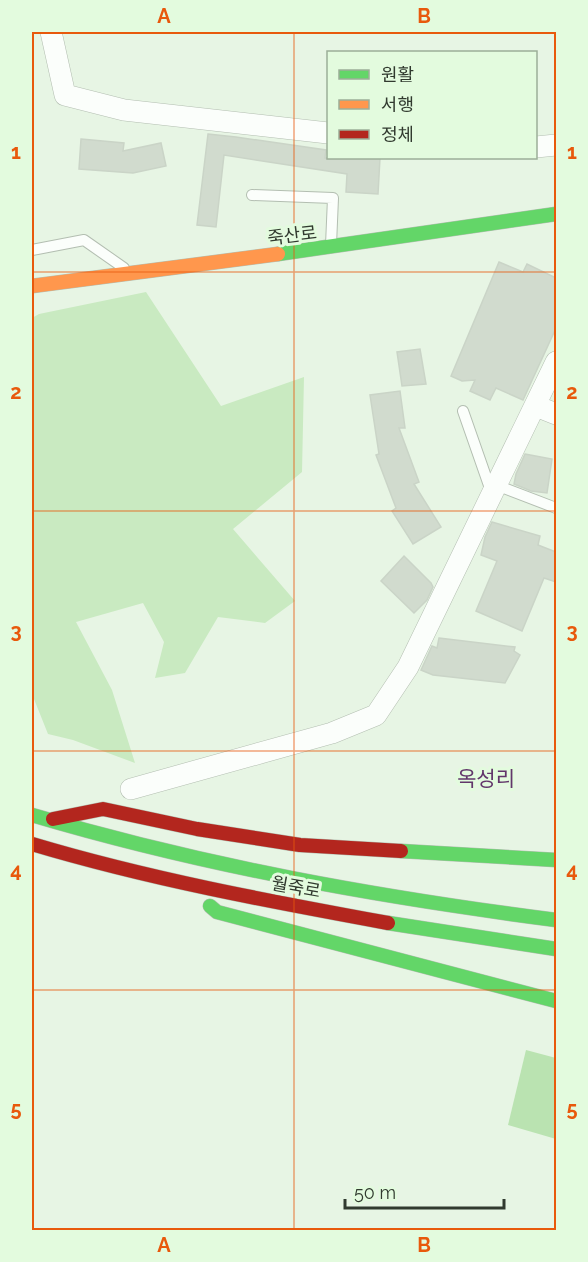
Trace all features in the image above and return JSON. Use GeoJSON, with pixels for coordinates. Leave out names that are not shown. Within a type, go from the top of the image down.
{"type":"FeatureCollection","features":[{"type":"Feature","properties":{"kind":"main road","name":"죽산로"},"geometry":{"type":"LineString","coordinates":[[32,286],[331,248],[556,214]]}},
{"type":"Feature","properties":{"kind":"main road"},"geometry":{"type":"LineString","coordinates":[[47,820],[103,809],[197,829],[300,845],[556,860]]}},
{"type":"Feature","properties":{"kind":"main road","name":"월죽로"},"geometry":{"type":"LineString","coordinates":[[32,815],[182,855],[347,890],[556,920]]}},
{"type":"Feature","properties":{"kind":"main road","name":"월죽로"},"geometry":{"type":"LineString","coordinates":[[32,844],[66,855],[189,886],[491,942],[556,949]]}},
{"type":"Feature","properties":{"kind":"main road"},"geometry":{"type":"LineString","coordinates":[[189,886],[217,912],[556,1001]]}},
{"type":"Feature","properties":{"kind":"street"},"geometry":{"type":"LineString","coordinates":[[51,32],[65,95],[124,110],[327,133]]}},
{"type":"Feature","properties":{"kind":"street"},"geometry":{"type":"LineString","coordinates":[[537,147],[556,145]]}},
{"type":"Feature","properties":{"kind":"street"},"geometry":{"type":"LineString","coordinates":[[131,789],[333,733],[376,715],[408,667],[556,362]]}},
{"type":"Feature","properties":{"kind":"street"},"geometry":{"type":"LineString","coordinates":[[536,406],[556,414]]}},
{"type":"Feature","properties":{"kind":"lane"},"geometry":{"type":"LineString","coordinates":[[252,195],[333,198],[331,248]]}},
{"type":"Feature","properties":{"kind":"lane"},"geometry":{"type":"LineString","coordinates":[[32,250],[84,240],[131,273]]}},
{"type":"Feature","properties":{"kind":"lane"},"geometry":{"type":"LineString","coordinates":[[463,411],[494,490],[556,508]]}},
{"type":"Feature","properties":{"kind":"green space"},"geometry":{"type":"Polygon","coordinates":[[[146,292],[221,406],[304,377],[302,472],[233,529],[295,601],[265,623],[218,617],[185,673],[155,678],[164,642],[143,603],[76,622],[112,690],[135,763],[73,740],[48,734],[32,694],[32,318],[39,314],[146,292]]]}},
{"type":"Feature","properties":{"kind":"green space"},"geometry":{"type":"Polygon","coordinates":[[[526,1050],[556,1058],[556,1139],[508,1125],[526,1050]]]}},
{"type":"Feature","properties":{"kind":"building"},"geometry":{"type":"Polygon","coordinates":[[[208,134],[326,150],[325,158],[327,159],[380,159],[378,194],[346,192],[347,174],[224,155],[216,227],[197,225],[208,134]]]}},
{"type":"Feature","properties":{"kind":"building"},"geometry":{"type":"Polygon","coordinates":[[[81,139],[124,143],[123,151],[161,143],[166,166],[133,173],[79,169],[81,139]]]}},
{"type":"Feature","properties":{"kind":"building"},"geometry":{"type":"Polygon","coordinates":[[[499,262],[523,272],[527,264],[556,278],[556,328],[523,400],[496,388],[490,400],[470,391],[475,380],[462,381],[451,376],[499,262]]]}},
{"type":"Feature","properties":{"kind":"building"},"geometry":{"type":"Polygon","coordinates":[[[420,349],[426,384],[402,386],[397,352],[420,349]]]}},
{"type":"Feature","properties":{"kind":"building"},"geometry":{"type":"Polygon","coordinates":[[[400,391],[405,428],[399,428],[419,482],[414,484],[441,527],[413,544],[392,511],[396,508],[376,455],[379,454],[370,395],[400,391]]]}},
{"type":"Feature","properties":{"kind":"building"},"geometry":{"type":"Polygon","coordinates":[[[525,454],[552,459],[547,493],[531,491],[514,484],[525,454]]]}},
{"type":"Feature","properties":{"kind":"building"},"geometry":{"type":"Polygon","coordinates":[[[492,522],[540,536],[538,545],[556,552],[556,582],[544,578],[522,631],[476,611],[497,561],[481,555],[485,537],[492,522]]]}},
{"type":"Feature","properties":{"kind":"building"},"geometry":{"type":"Polygon","coordinates":[[[404,556],[433,587],[427,600],[414,613],[381,581],[404,556]]]}},
{"type":"Feature","properties":{"kind":"building"},"geometry":{"type":"Polygon","coordinates":[[[439,638],[515,647],[514,651],[520,655],[505,683],[433,675],[421,670],[432,646],[437,648],[439,638]]]}},
{"type":"Feature","properties":{"kind":"traffic: fast"},"geometry":{"type":"LineString","coordinates":[[278,254],[556,214]]}},
{"type":"Feature","properties":{"kind":"traffic: fast"},"geometry":{"type":"LineString","coordinates":[[32,815],[226,865],[357,890],[556,920]]}},
{"type":"Feature","properties":{"kind":"traffic: fast"},"geometry":{"type":"LineString","coordinates":[[401,851],[556,860]]}},
{"type":"Feature","properties":{"kind":"traffic: fast"},"geometry":{"type":"LineString","coordinates":[[210,906],[217,912],[556,1001]]}},
{"type":"Feature","properties":{"kind":"traffic: fast"},"geometry":{"type":"LineString","coordinates":[[388,923],[556,949]]}},
{"type":"Feature","properties":{"kind":"traffic: slow"},"geometry":{"type":"LineString","coordinates":[[32,286],[278,254]]}},
{"type":"Feature","properties":{"kind":"traffic: jam"},"geometry":{"type":"LineString","coordinates":[[53,819],[103,809],[197,829],[300,845],[401,851]]}},
{"type":"Feature","properties":{"kind":"traffic: jam"},"geometry":{"type":"LineString","coordinates":[[32,844],[164,879],[388,923]]}},
{"type":"Feature","properties":{"kind":"district","name":"옥성리"},"geometry":{"type":"Point","coordinates":[486,778]}}]}
